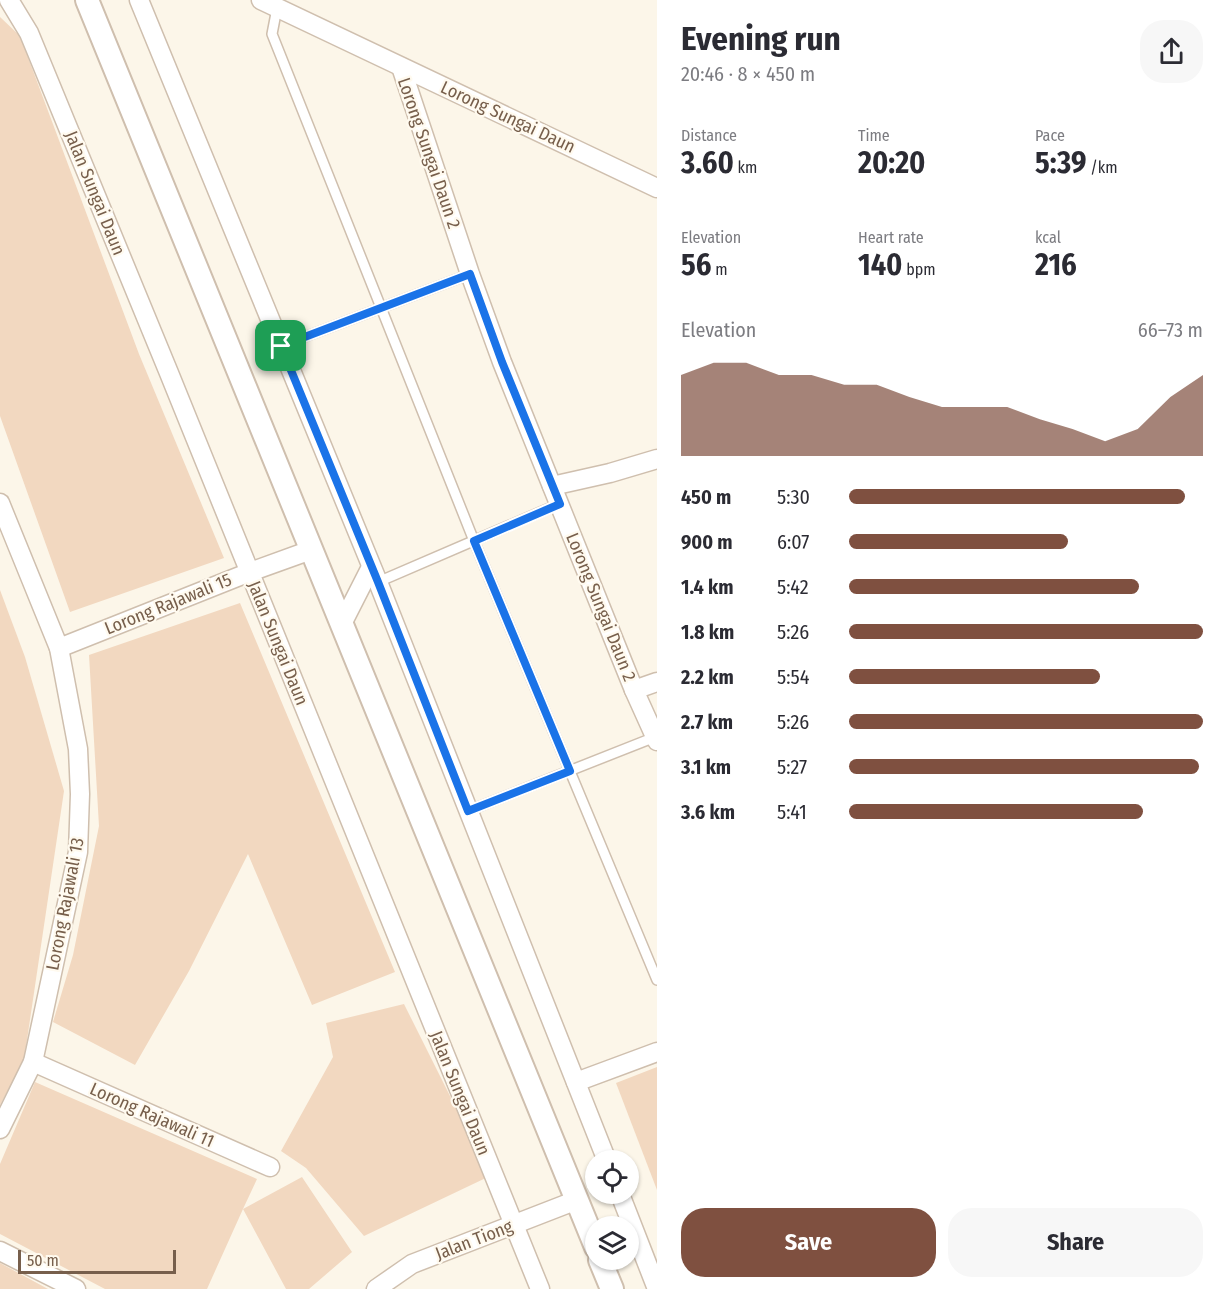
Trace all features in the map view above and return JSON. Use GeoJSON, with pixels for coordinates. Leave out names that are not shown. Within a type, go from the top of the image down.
{"type":"FeatureCollection","features":[{"type":"Feature","properties":{"kind":"street","name":"Jalan Sungai Daun"},"geometry":{"type":"LineString","coordinates":[[9,0],[29,33],[540,1289]]}},
{"type":"Feature","properties":{"kind":"street"},"geometry":{"type":"LineString","coordinates":[[87,0],[585,1220]]}},
{"type":"Feature","properties":{"kind":"street"},"geometry":{"type":"LineString","coordinates":[[139,0],[374,574],[603,1150]]}},
{"type":"Feature","properties":{"kind":"street","name":"Lorong Sungai Daun"},"geometry":{"type":"LineString","coordinates":[[261,0],[657,188]]}},
{"type":"Feature","properties":{"kind":"street","name":"Lorong Sungai Daun 2"},"geometry":{"type":"LineString","coordinates":[[400,67],[502,362],[634,690],[656,739]]}},
{"type":"Feature","properties":{"kind":"street"},"geometry":{"type":"LineString","coordinates":[[552,486],[610,473],[657,459]]}},
{"type":"Feature","properties":{"kind":"street","name":"Lorong Rajawali 13"},"geometry":{"type":"LineString","coordinates":[[0,503],[59,648],[78,749],[78,852],[33,1062],[0,1129]]}},
{"type":"Feature","properties":{"kind":"street","name":"Lorong Rajawali 15"},"geometry":{"type":"LineString","coordinates":[[59,648],[311,549]]}},
{"type":"Feature","properties":{"kind":"street"},"geometry":{"type":"LineString","coordinates":[[342,624],[374,574]]}},
{"type":"Feature","properties":{"kind":"street"},"geometry":{"type":"LineString","coordinates":[[634,690],[657,682]]}},
{"type":"Feature","properties":{"kind":"street"},"geometry":{"type":"LineString","coordinates":[[576,1082],[657,1052]]}},
{"type":"Feature","properties":{"kind":"street","name":"Lorong Rajawali 11"},"geometry":{"type":"LineString","coordinates":[[33,1062],[270,1167]]}},
{"type":"Feature","properties":{"kind":"street","name":"Jalan Tiong"},"geometry":{"type":"LineString","coordinates":[[376,1289],[412,1264],[577,1200]]}},
{"type":"Feature","properties":{"kind":"street"},"geometry":{"type":"LineString","coordinates":[[624,1204],[657,1288]]}},
{"type":"Feature","properties":{"kind":"street"},"geometry":{"type":"LineString","coordinates":[[0,1251],[76,1289]]}},
{"type":"Feature","properties":{"kind":"street"},"geometry":{"type":"LineString","coordinates":[[604,1270],[612,1289]]}},
{"type":"Feature","properties":{"kind":"lane"},"geometry":{"type":"LineString","coordinates":[[277,8],[272,34],[474,541],[657,980]]}},
{"type":"Feature","properties":{"kind":"lane"},"geometry":{"type":"LineString","coordinates":[[281,346],[380,306],[470,274]]}},
{"type":"Feature","properties":{"kind":"lane"},"geometry":{"type":"LineString","coordinates":[[374,574],[474,541],[560,504]]}},
{"type":"Feature","properties":{"kind":"lane"},"geometry":{"type":"LineString","coordinates":[[468,811],[656,739]]}},
{"type":"Feature","properties":{"kind":"building"},"geometry":{"type":"Polygon","coordinates":[[[0,17],[20,36],[139,354],[224,558],[70,612],[0,416],[0,17]]]}},
{"type":"Feature","properties":{"kind":"building"},"geometry":{"type":"Polygon","coordinates":[[[0,590],[25,657],[64,791],[24,1060],[0,1105],[0,590]]]}},
{"type":"Feature","properties":{"kind":"building"},"geometry":{"type":"Polygon","coordinates":[[[240,603],[395,972],[312,1005],[248,854],[189,971],[135,1065],[53,1022],[73,955],[99,826],[89,655],[240,603]]]}},
{"type":"Feature","properties":{"kind":"building"},"geometry":{"type":"Polygon","coordinates":[[[404,1004],[490,1176],[364,1236],[306,1168],[281,1151],[333,1057],[326,1023],[404,1004]]]}},
{"type":"Feature","properties":{"kind":"building"},"geometry":{"type":"Polygon","coordinates":[[[657,1067],[657,1190],[616,1083],[657,1067]]]}},
{"type":"Feature","properties":{"kind":"building"},"geometry":{"type":"Polygon","coordinates":[[[35,1082],[257,1179],[207,1289],[105,1289],[0,1234],[0,1164],[35,1082]]]}},
{"type":"Feature","properties":{"kind":"building"},"geometry":{"type":"Polygon","coordinates":[[[302,1177],[352,1252],[309,1289],[286,1289],[243,1209],[302,1177]]]}},
{"type":"Feature","properties":{"kind":"building"},"geometry":{"type":"Polygon","coordinates":[[[0,1263],[48,1289],[0,1289],[0,1263]]]}},
{"type":"Feature","properties":{"kind":"route"},"geometry":{"type":"LineString","coordinates":[[470,274],[502,362],[560,504],[474,541],[570,771],[468,811],[378,582],[281,346],[380,306],[470,274]]}}]}
